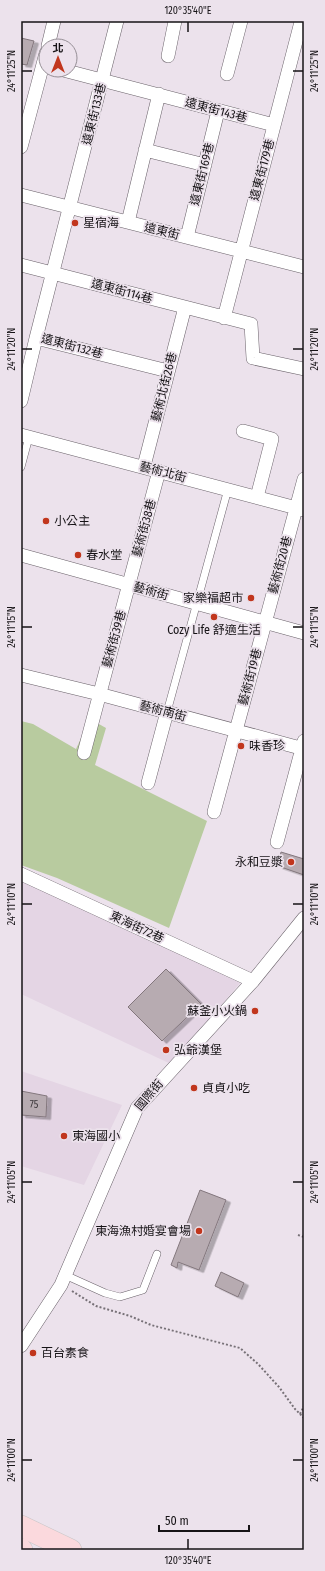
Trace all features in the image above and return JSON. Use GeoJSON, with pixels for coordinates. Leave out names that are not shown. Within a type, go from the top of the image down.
{"type":"FeatureCollection","features":[{"type":"Feature","properties":{"kind":"main road"},"geometry":{"type":"LineString","coordinates":[[21,1526],[71,1550]]}},
{"type":"Feature","properties":{"kind":"street"},"geometry":{"type":"LineString","coordinates":[[50,38],[54,21]]}},
{"type":"Feature","properties":{"kind":"street","name":"遠東街133巷"},"geometry":{"type":"LineString","coordinates":[[70,207],[117,21]]}},
{"type":"Feature","properties":{"kind":"street"},"geometry":{"type":"LineString","coordinates":[[168,56],[175,21]]}},
{"type":"Feature","properties":{"kind":"street"},"geometry":{"type":"LineString","coordinates":[[227,74],[241,21]]}},
{"type":"Feature","properties":{"kind":"street","name":"遠東街179巷"},"geometry":{"type":"LineString","coordinates":[[224,318],[301,22]]}},
{"type":"Feature","properties":{"kind":"street","name":"遠東街143巷"},"geometry":{"type":"LineString","coordinates":[[78,74],[159,94],[274,126]]}},
{"type":"Feature","properties":{"kind":"street"},"geometry":{"type":"LineString","coordinates":[[21,148],[40,78]]}},
{"type":"Feature","properties":{"kind":"street"},"geometry":{"type":"LineString","coordinates":[[128,222],[159,94]]}},
{"type":"Feature","properties":{"kind":"street","name":"遠東街169巷"},"geometry":{"type":"LineString","coordinates":[[187,237],[218,111]]}},
{"type":"Feature","properties":{"kind":"street"},"geometry":{"type":"LineString","coordinates":[[145,150],[205,165]]}},
{"type":"Feature","properties":{"kind":"street","name":"遠東街"},"geometry":{"type":"LineString","coordinates":[[21,195],[304,267]]}},
{"type":"Feature","properties":{"kind":"street","name":"遠東街132巷"},"geometry":{"type":"LineString","coordinates":[[70,207],[36,338],[168,370]]}},
{"type":"Feature","properties":{"kind":"street","name":"遠東街114巷"},"geometry":{"type":"LineString","coordinates":[[21,265],[251,324],[253,358],[304,369]]}},
{"type":"Feature","properties":{"kind":"street","name":"藝術北街26巷"},"geometry":{"type":"LineString","coordinates":[[144,466],[185,307]]}},
{"type":"Feature","properties":{"kind":"street"},"geometry":{"type":"LineString","coordinates":[[21,401],[36,338]]}},
{"type":"Feature","properties":{"kind":"street"},"geometry":{"type":"LineString","coordinates":[[243,431],[272,439],[257,497]]}},
{"type":"Feature","properties":{"kind":"street","name":"藝術北街"},"geometry":{"type":"LineString","coordinates":[[25,436],[144,466],[300,509]]}},
{"type":"Feature","properties":{"kind":"street","name":"藝術街38巷"},"geometry":{"type":"LineString","coordinates":[[129,585],[159,471]]}},
{"type":"Feature","properties":{"kind":"street","name":"藝術街20巷"},"geometry":{"type":"LineString","coordinates":[[265,622],[300,509],[304,479]]}},
{"type":"Feature","properties":{"kind":"street","name":"藝術街"},"geometry":{"type":"LineString","coordinates":[[21,555],[304,633]]}},
{"type":"Feature","properties":{"kind":"street","name":"藝術街39巷"},"geometry":{"type":"LineString","coordinates":[[84,753],[129,585]]}},
{"type":"Feature","properties":{"kind":"street","name":"藝術街19巷"},"geometry":{"type":"LineString","coordinates":[[214,812],[265,622]]}},
{"type":"Feature","properties":{"kind":"street","name":"藝術南街"},"geometry":{"type":"LineString","coordinates":[[21,675],[99,694],[236,731],[303,746]]}},
{"type":"Feature","properties":{"kind":"street"},"geometry":{"type":"LineString","coordinates":[[148,783],[167,712]]}},
{"type":"Feature","properties":{"kind":"street"},"geometry":{"type":"LineString","coordinates":[[277,842],[303,746]]}},
{"type":"Feature","properties":{"kind":"street","name":"東海街72巷"},"geometry":{"type":"LineString","coordinates":[[21,874],[252,980]]}},
{"type":"Feature","properties":{"kind":"street","name":"國際街"},"geometry":{"type":"LineString","coordinates":[[21,1346],[63,1280],[137,1108],[252,980],[304,918]]}},
{"type":"Feature","properties":{"kind":"lane"},"geometry":{"type":"LineString","coordinates":[[21,467],[25,436]]}},
{"type":"Feature","properties":{"kind":"lane"},"geometry":{"type":"LineString","coordinates":[[167,712],[228,489]]}},
{"type":"Feature","properties":{"kind":"lane"},"geometry":{"type":"LineString","coordinates":[[63,1280],[120,1297],[143,1290],[157,1254]]}},
{"type":"Feature","properties":{"kind":"path"},"geometry":{"type":"LineString","coordinates":[[298,1235],[304,1238]]}},
{"type":"Feature","properties":{"kind":"path"},"geometry":{"type":"LineString","coordinates":[[63,1280],[96,1306],[130,1316],[151,1325],[240,1348],[258,1364],[304,1418]]}},
{"type":"Feature","properties":{"kind":"path"},"geometry":{"type":"LineString","coordinates":[[300,1414],[304,1406]]}},
{"type":"Feature","properties":{"kind":"shaded area"},"geometry":{"type":"Polygon","coordinates":[[[23,879],[240,983],[171,1064],[21,994],[21,885],[23,879]]]}},
{"type":"Feature","properties":{"kind":"shaded area","name":"東海國小"},"geometry":{"type":"Polygon","coordinates":[[[21,1071],[122,1105],[84,1185],[21,1166],[21,1071]]]}},
{"type":"Feature","properties":{"kind":"green space"},"geometry":{"type":"Polygon","coordinates":[[[90,719],[106,728],[95,765],[207,821],[169,928],[57,878],[21,865],[21,721],[33,724],[76,749],[90,719]]]}},
{"type":"Feature","properties":{"kind":"building"},"geometry":{"type":"Polygon","coordinates":[[[21,38],[34,41],[27,65],[21,64],[21,38]]]}},
{"type":"Feature","properties":{"kind":"building","name":"永和豆漿"},"geometry":{"type":"Polygon","coordinates":[[[281,852],[304,859],[304,875],[278,866],[281,852]]]}},
{"type":"Feature","properties":{"kind":"building"},"geometry":{"type":"Polygon","coordinates":[[[166,969],[201,1004],[162,1041],[128,1007],[166,969]]]}},
{"type":"Feature","properties":{"kind":"building"},"geometry":{"type":"Polygon","coordinates":[[[21,1091],[47,1096],[46,1117],[21,1115],[21,1091]]]}},
{"type":"Feature","properties":{"kind":"building","name":"東海漁村婚宴會場"},"geometry":{"type":"Polygon","coordinates":[[[200,1190],[226,1200],[199,1270],[178,1262],[177,1268],[171,1265],[200,1190]]]}},
{"type":"Feature","properties":{"kind":"building"},"geometry":{"type":"Polygon","coordinates":[[[221,1272],[244,1283],[238,1297],[215,1286],[221,1272]]]}},
{"type":"Feature","properties":{"kind":"place","name":"星宿海"},"geometry":{"type":"Point","coordinates":[75,223]}},
{"type":"Feature","properties":{"kind":"place","name":"小公主"},"geometry":{"type":"Point","coordinates":[46,521]}},
{"type":"Feature","properties":{"kind":"place","name":"春水堂"},"geometry":{"type":"Point","coordinates":[78,555]}},
{"type":"Feature","properties":{"kind":"place","name":"家樂福超市"},"geometry":{"type":"Point","coordinates":[251,598]}},
{"type":"Feature","properties":{"kind":"place","name":"Cozy Life 舒適生活"},"geometry":{"type":"Point","coordinates":[214,617]}},
{"type":"Feature","properties":{"kind":"place","name":"味香珍"},"geometry":{"type":"Point","coordinates":[241,746]}},
{"type":"Feature","properties":{"kind":"place","name":"永和豆漿"},"geometry":{"type":"Point","coordinates":[291,862]}},
{"type":"Feature","properties":{"kind":"place","name":"蘇釜小火鍋"},"geometry":{"type":"Point","coordinates":[255,1011]}},
{"type":"Feature","properties":{"kind":"place","name":"弘爺漢堡"},"geometry":{"type":"Point","coordinates":[166,1050]}},
{"type":"Feature","properties":{"kind":"place","name":"貞貞小吃"},"geometry":{"type":"Point","coordinates":[194,1088]}},
{"type":"Feature","properties":{"kind":"place","name":"東海國小"},"geometry":{"type":"Point","coordinates":[64,1136]}},
{"type":"Feature","properties":{"kind":"place","name":"東海漁村婚宴會場"},"geometry":{"type":"Point","coordinates":[199,1231]}},
{"type":"Feature","properties":{"kind":"place","name":"百台素食"},"geometry":{"type":"Point","coordinates":[33,1353]}}]}
